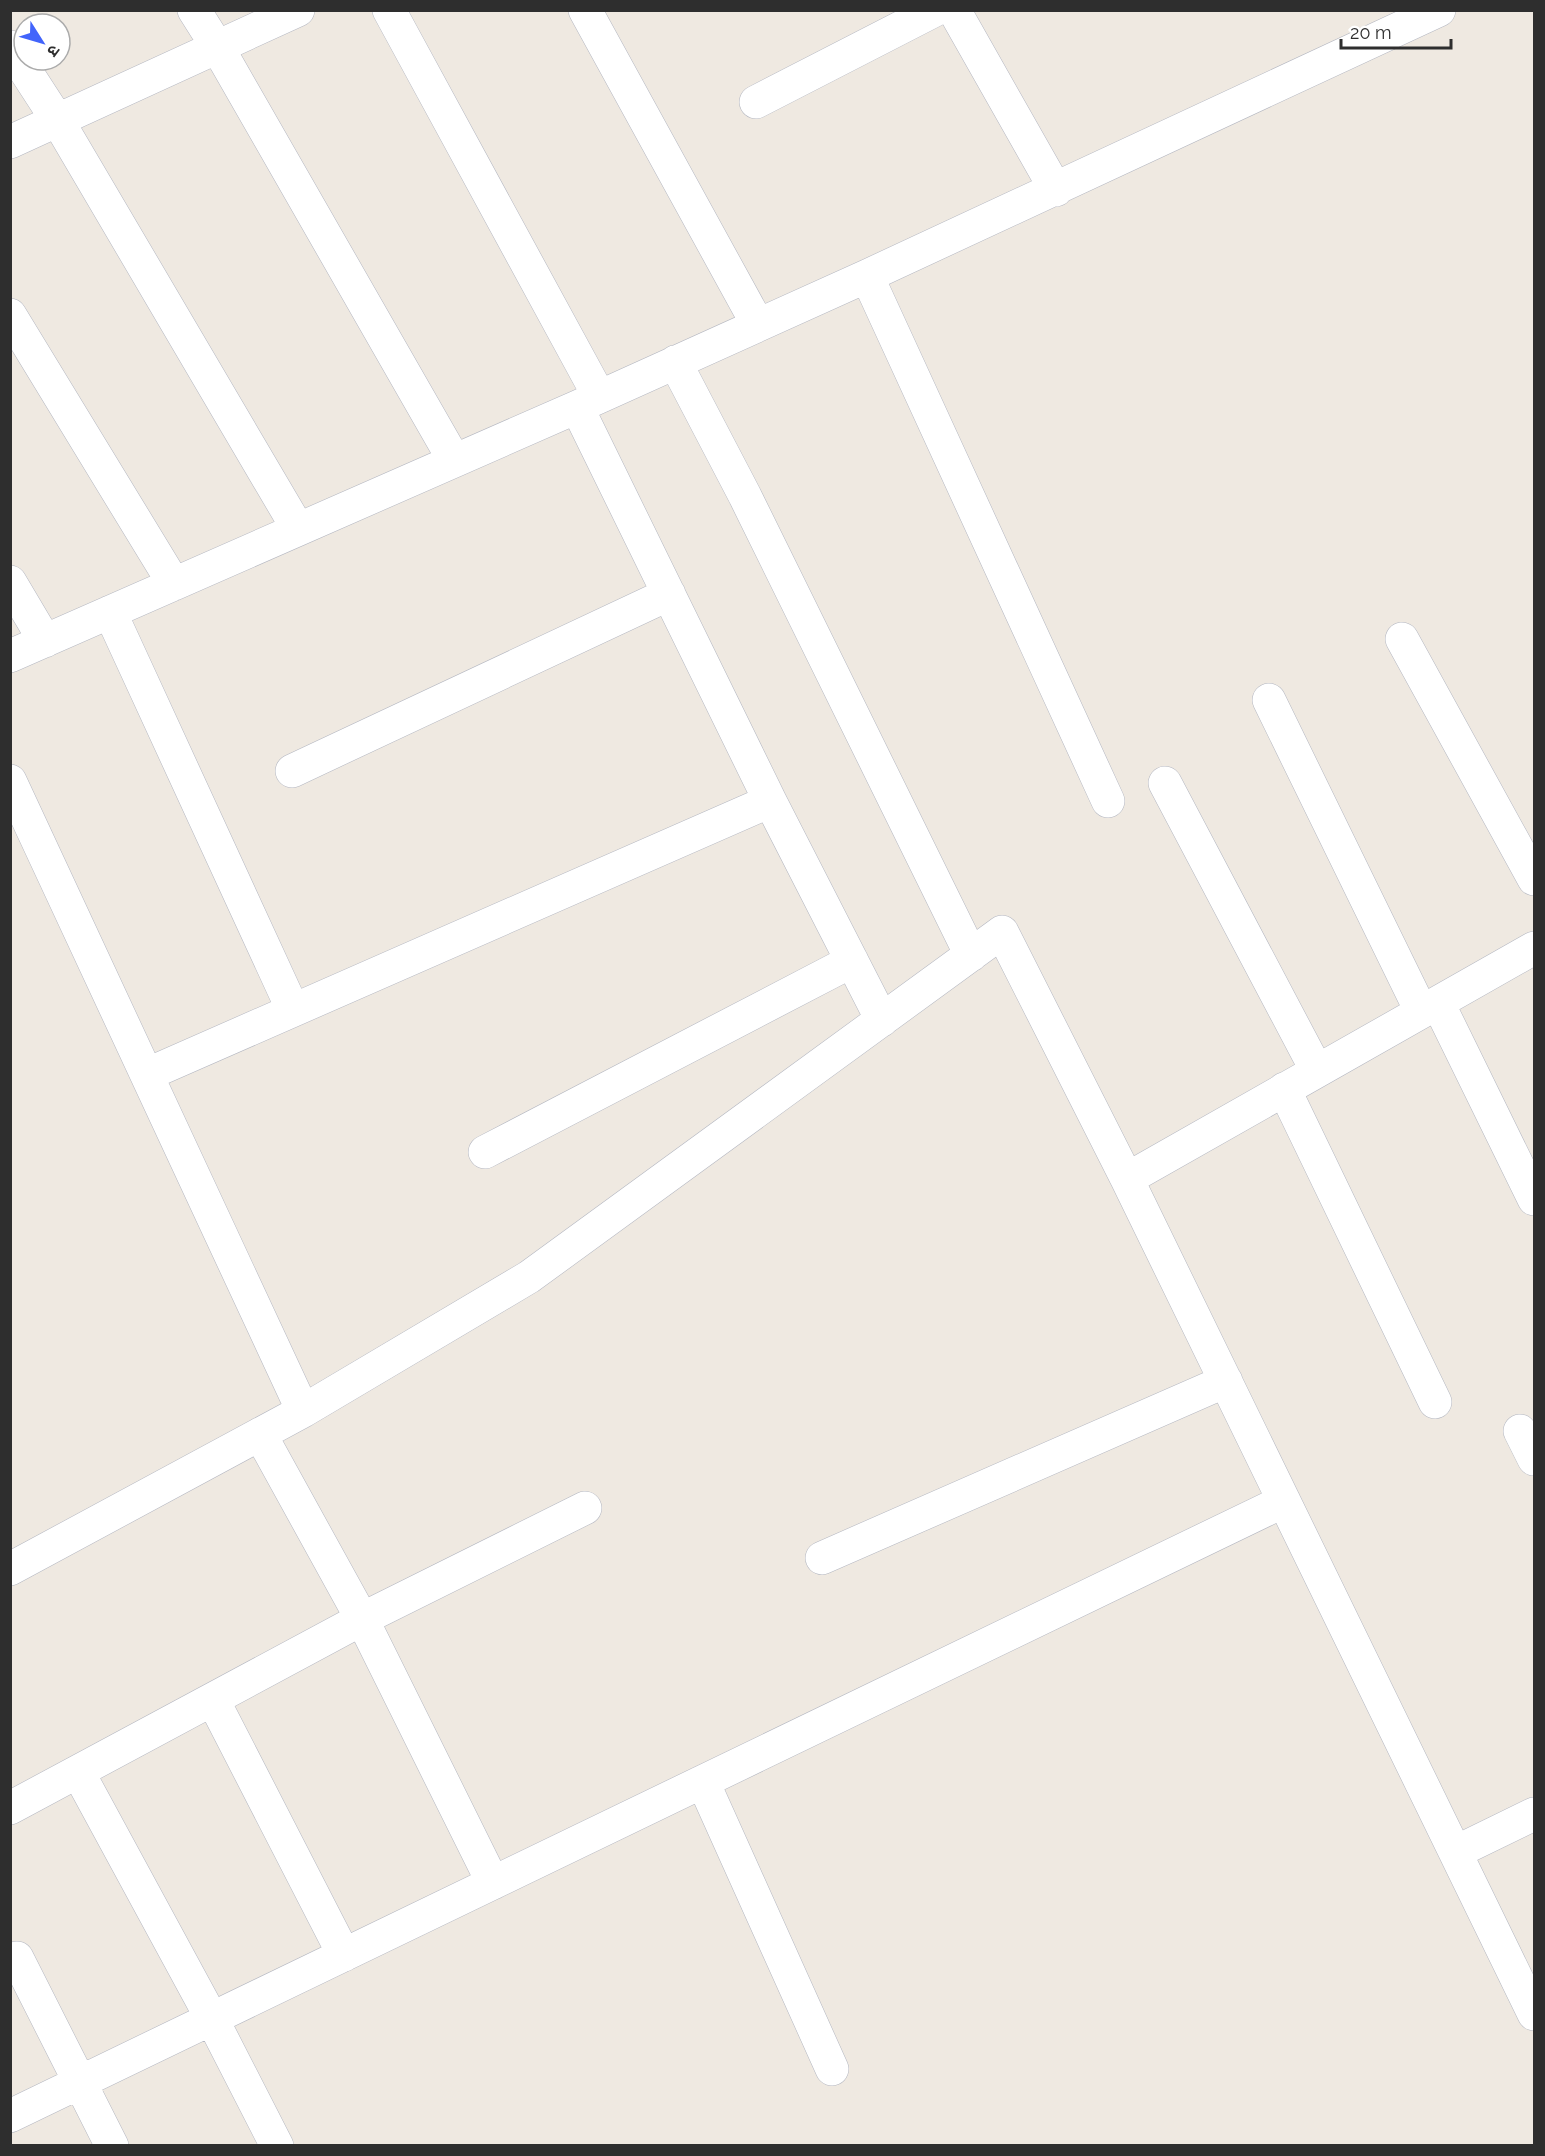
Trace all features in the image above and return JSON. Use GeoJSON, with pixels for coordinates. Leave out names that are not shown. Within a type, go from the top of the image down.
{"type":"FeatureCollection","features":[{"type":"Feature","properties":{"kind":"street"},"geometry":{"type":"LineString","coordinates":[[194,10],[454,460]]}},
{"type":"Feature","properties":{"kind":"street"},"geometry":{"type":"LineString","coordinates":[[10,142],[298,10]]}},
{"type":"Feature","properties":{"kind":"street"},"geometry":{"type":"LineString","coordinates":[[389,10],[588,401],[669,594],[770,801],[882,1020]]}},
{"type":"Feature","properties":{"kind":"street"},"geometry":{"type":"LineString","coordinates":[[585,10],[758,325]]}},
{"type":"Feature","properties":{"kind":"street"},"geometry":{"type":"LineString","coordinates":[[756,102],[935,10]]}},
{"type":"Feature","properties":{"kind":"street"},"geometry":{"type":"LineString","coordinates":[[954,10],[1056,190]]}},
{"type":"Feature","properties":{"kind":"street"},"geometry":{"type":"LineString","coordinates":[[10,656],[867,276],[1439,10]]}},
{"type":"Feature","properties":{"kind":"street"},"geometry":{"type":"LineString","coordinates":[[10,47],[58,121],[298,529]]}},
{"type":"Feature","properties":{"kind":"street"},"geometry":{"type":"LineString","coordinates":[[867,276],[1108,801]]}},
{"type":"Feature","properties":{"kind":"street"},"geometry":{"type":"LineString","coordinates":[[10,315],[174,584]]}},
{"type":"Feature","properties":{"kind":"street"},"geometry":{"type":"LineString","coordinates":[[675,362],[750,507],[971,955]]}},
{"type":"Feature","properties":{"kind":"street"},"geometry":{"type":"LineString","coordinates":[[10,582],[45,641]]}},
{"type":"Feature","properties":{"kind":"street"},"geometry":{"type":"LineString","coordinates":[[292,771],[669,594]]}},
{"type":"Feature","properties":{"kind":"street"},"geometry":{"type":"LineString","coordinates":[[110,612],[293,1010]]}},
{"type":"Feature","properties":{"kind":"street"},"geometry":{"type":"LineString","coordinates":[[1402,639],[1534,879]]}},
{"type":"Feature","properties":{"kind":"street"},"geometry":{"type":"LineString","coordinates":[[1269,700],[1429,1007],[1534,1200]]}},
{"type":"Feature","properties":{"kind":"street"},"geometry":{"type":"LineString","coordinates":[[10,781],[303,1411]]}},
{"type":"Feature","properties":{"kind":"street"},"geometry":{"type":"LineString","coordinates":[[1165,783],[1317,1071]]}},
{"type":"Feature","properties":{"kind":"street"},"geometry":{"type":"LineString","coordinates":[[148,1074],[770,801]]}},
{"type":"Feature","properties":{"kind":"street"},"geometry":{"type":"LineString","coordinates":[[10,1569],[303,1411],[529,1277],[1002,932],[1127,1179],[1534,2014]]}},
{"type":"Feature","properties":{"kind":"street"},"geometry":{"type":"LineString","coordinates":[[1127,1179],[1534,948]]}},
{"type":"Feature","properties":{"kind":"street"},"geometry":{"type":"LineString","coordinates":[[485,1152],[852,961]]}},
{"type":"Feature","properties":{"kind":"street"},"geometry":{"type":"LineString","coordinates":[[1284,1089],[1435,1402]]}},
{"type":"Feature","properties":{"kind":"street"},"geometry":{"type":"LineString","coordinates":[[822,1558],[1226,1381]]}},
{"type":"Feature","properties":{"kind":"street"},"geometry":{"type":"LineString","coordinates":[[260,1434],[362,1620],[493,1883]]}},
{"type":"Feature","properties":{"kind":"street"},"geometry":{"type":"LineString","coordinates":[[10,2116],[1284,1501]]}},
{"type":"Feature","properties":{"kind":"street"},"geometry":{"type":"LineString","coordinates":[[10,1808],[362,1620],[585,1508]]}},
{"type":"Feature","properties":{"kind":"street"},"geometry":{"type":"LineString","coordinates":[[213,1700],[344,1955]]}},
{"type":"Feature","properties":{"kind":"street"},"geometry":{"type":"LineString","coordinates":[[78,1772],[212,2019],[277,2145]]}},
{"type":"Feature","properties":{"kind":"street"},"geometry":{"type":"LineString","coordinates":[[703,1782],[832,2069]]}},
{"type":"Feature","properties":{"kind":"street"},"geometry":{"type":"LineString","coordinates":[[1456,1852],[1534,1814]]}},
{"type":"Feature","properties":{"kind":"street"},"geometry":{"type":"LineString","coordinates":[[17,1958],[112,2145]]}}]}
